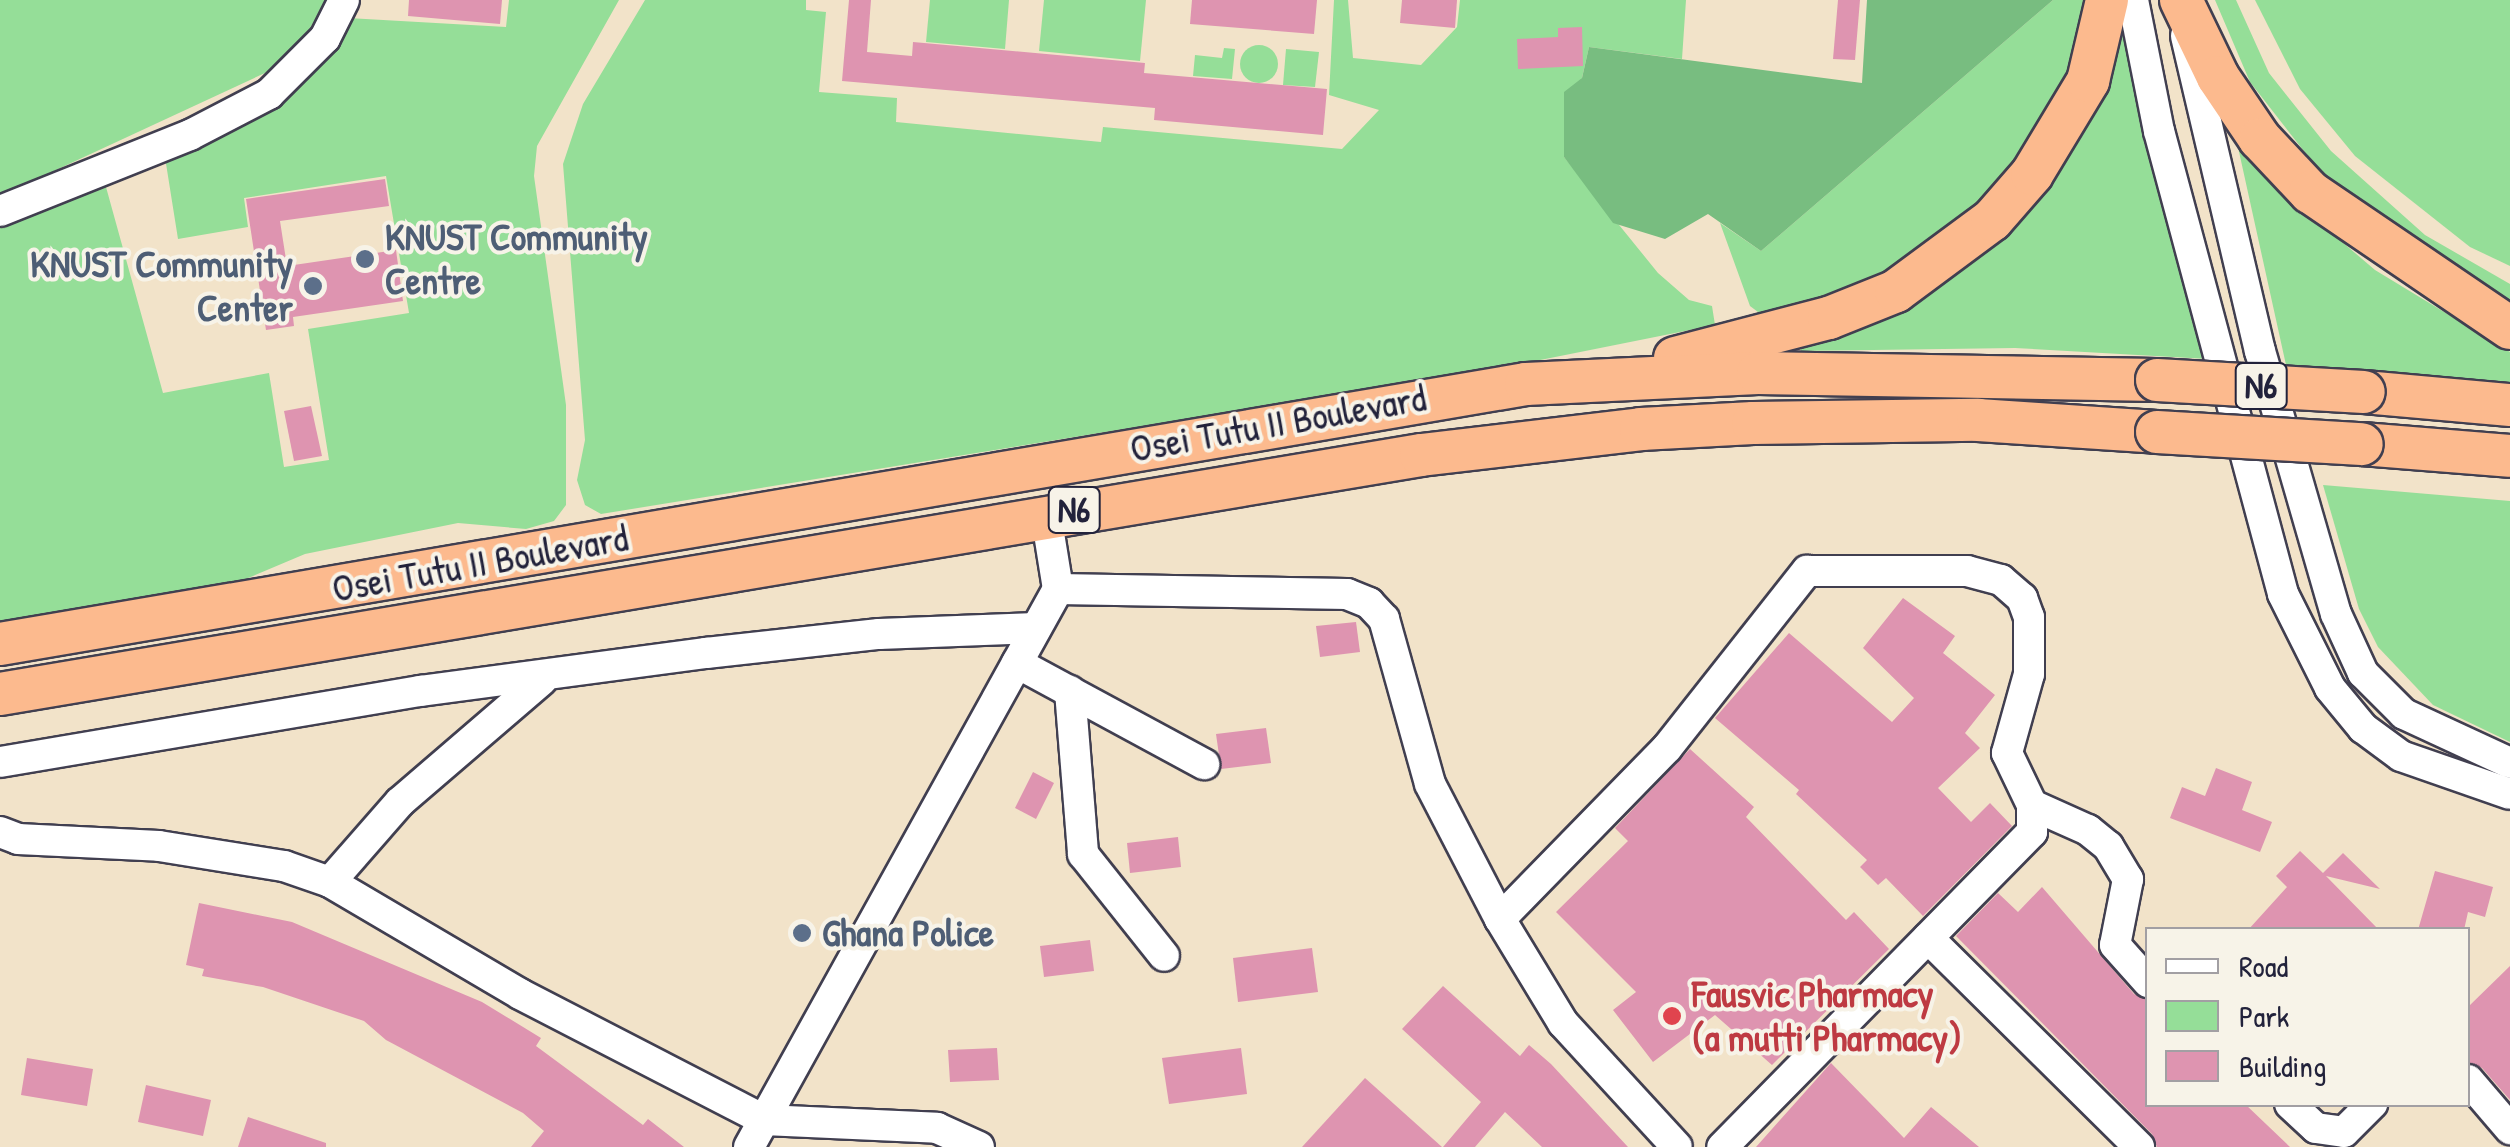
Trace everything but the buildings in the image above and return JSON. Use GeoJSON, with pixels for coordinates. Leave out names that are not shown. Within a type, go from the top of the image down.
{"type":"FeatureCollection","features":[{"type":"Feature","properties":{"kind":"highway"},"geometry":{"type":"LineString","coordinates":[[1608,376],[1830,318],[1935,266],[1992,220],[2063,127],[2088,81],[2107,0]]}},
{"type":"Feature","properties":{"kind":"highway"},"geometry":{"type":"LineString","coordinates":[[2180,0],[2250,124],[2310,192],[2510,328]]}},
{"type":"Feature","properties":{"kind":"highway","name":"Osei Tutu II Boulevard"},"geometry":{"type":"LineString","coordinates":[[0,644],[1326,414],[1608,376],[1892,373],[2157,380],[2510,405]]}},
{"type":"Feature","properties":{"kind":"highway","name":"Osei Tutu II Boulevard"},"geometry":{"type":"LineString","coordinates":[[0,694],[1046,515],[1641,429],[1910,420],[2362,444],[2510,456]]}},
{"type":"Feature","properties":{"kind":"street"},"geometry":{"type":"LineString","coordinates":[[0,211],[190,135],[269,94],[325,38],[344,0]]}},
{"type":"Feature","properties":{"kind":"street"},"geometry":{"type":"LineString","coordinates":[[2133,0],[2159,131],[2283,594],[2330,688],[2363,728],[2401,756],[2510,794]]}},
{"type":"Feature","properties":{"kind":"street"},"geometry":{"type":"LineString","coordinates":[[2180,0],[2214,172],[2336,614],[2363,673],[2404,714],[2510,763]]}},
{"type":"Feature","properties":{"kind":"street"},"geometry":{"type":"LineString","coordinates":[[756,1134],[1058,589],[1046,515]]}},
{"type":"Feature","properties":{"kind":"street"},"geometry":{"type":"LineString","coordinates":[[1500,919],[1667,748],[1807,571],[1967,571],[2001,580],[2022,598],[2029,617],[2029,674],[2007,753],[2032,805],[2032,832],[1722,1147]]}},
{"type":"Feature","properties":{"kind":"street"},"geometry":{"type":"LineString","coordinates":[[1058,589],[1347,594],[1370,603],[1384,619],[1430,784],[1500,919],[1563,1024],[1677,1147]]}},
{"type":"Feature","properties":{"kind":"street"},"geometry":{"type":"LineString","coordinates":[[0,762],[421,691],[542,680],[879,634],[1036,628]]}},
{"type":"Feature","properties":{"kind":"street"},"geometry":{"type":"LineString","coordinates":[[1016,663],[1204,764]]}},
{"type":"Feature","properties":{"kind":"street"},"geometry":{"type":"LineString","coordinates":[[330,882],[400,802],[542,680]]}},
{"type":"Feature","properties":{"kind":"street"},"geometry":{"type":"LineString","coordinates":[[1070,692],[1083,854],[1164,956]]}},
{"type":"Feature","properties":{"kind":"street"},"geometry":{"type":"LineString","coordinates":[[2032,805],[2088,830],[2116,858],[2128,880],[2115,946],[2145,979]]}},
{"type":"Feature","properties":{"kind":"street"},"geometry":{"type":"LineString","coordinates":[[0,832],[241,857],[330,882],[756,1134],[936,1128],[979,1147]]}},
{"type":"Feature","properties":{"kind":"street"},"geometry":{"type":"LineString","coordinates":[[1928,938],[2139,1147]]}},
{"type":"Feature","properties":{"kind":"street"},"geometry":{"type":"LineString","coordinates":[[2470,1082],[2510,1129]]}},
{"type":"Feature","properties":{"kind":"street"},"geometry":{"type":"LineString","coordinates":[[2293,1107],[2316,1128],[2344,1132],[2369,1107]]}},
{"type":"Feature","properties":{"kind":"green space"},"geometry":{"type":"Polygon","coordinates":[[[0,0],[328,0],[293,55],[265,73],[0,196],[0,0]]]}},
{"type":"Feature","properties":{"kind":"green space"},"geometry":{"type":"Polygon","coordinates":[[[509,0],[619,0],[537,146],[534,176],[566,405],[566,505],[554,521],[526,529],[458,523],[305,554],[241,581],[0,622],[0,228],[106,187],[163,393],[269,373],[284,467],[329,460],[308,329],[409,313],[386,176],[244,198],[248,227],[178,239],[164,151],[348,18],[506,27],[509,0]]]}},
{"type":"Feature","properties":{"kind":"green space"},"geometry":{"type":"Polygon","coordinates":[[[645,0],[806,0],[806,10],[826,12],[819,92],[897,98],[896,122],[1101,142],[1103,127],[1342,149],[1379,110],[1329,95],[1334,0],[1348,0],[1353,58],[1421,65],[1457,27],[1460,0],[1686,0],[1682,59],[1589,47],[1564,157],[1658,273],[1689,300],[1712,306],[1715,325],[1500,368],[601,514],[585,505],[577,480],[585,440],[563,164],[583,104],[645,0]]]}},
{"type":"Feature","properties":{"kind":"green space"},"geometry":{"type":"Polygon","coordinates":[[[930,0],[1009,0],[1005,49],[926,42],[930,0]]]}},
{"type":"Feature","properties":{"kind":"green space"},"geometry":{"type":"Polygon","coordinates":[[[1044,0],[1146,0],[1140,61],[1039,51],[1044,0]]]}},
{"type":"Feature","properties":{"kind":"green space"},"geometry":{"type":"Polygon","coordinates":[[[1867,0],[2053,0],[1761,251],[1708,214],[1665,239],[1613,223],[1564,157],[1564,92],[1582,78],[1589,47],[1862,83],[1867,0]]]}},
{"type":"Feature","properties":{"kind":"green space"},"geometry":{"type":"Polygon","coordinates":[[[2053,0],[2098,0],[2044,140],[1916,269],[1766,318],[1750,306],[1720,223],[1761,251],[2053,0]]]}},
{"type":"Feature","properties":{"kind":"green space"},"geometry":{"type":"Polygon","coordinates":[[[2123,0],[2208,359],[2015,348],[1801,351],[1798,340],[1955,273],[2123,0]]]}},
{"type":"Feature","properties":{"kind":"green space"},"geometry":{"type":"Polygon","coordinates":[[[2215,0],[2236,0],[2269,73],[2331,151],[2425,235],[2510,284],[2510,310],[2321,173],[2250,82],[2215,0]]]}},
{"type":"Feature","properties":{"kind":"green space"},"geometry":{"type":"Polygon","coordinates":[[[2255,0],[2510,0],[2510,266],[2470,247],[2355,156],[2300,89],[2255,0]]]}},
{"type":"Feature","properties":{"kind":"green space"},"geometry":{"type":"Polygon","coordinates":[[[1259,45],[1273,50],[1278,64],[1273,78],[1259,83],[1245,78],[1240,64],[1245,50],[1259,45]]]}},
{"type":"Feature","properties":{"kind":"green space"},"geometry":{"type":"Polygon","coordinates":[[[1224,48],[1235,49],[1232,79],[1193,76],[1195,55],[1222,58],[1224,48]]]}},
{"type":"Feature","properties":{"kind":"green space"},"geometry":{"type":"Polygon","coordinates":[[[1286,49],[1319,52],[1315,87],[1283,85],[1286,49]]]}},
{"type":"Feature","properties":{"kind":"green space"},"geometry":{"type":"Polygon","coordinates":[[[2234,129],[2307,212],[2375,270],[2510,352],[2510,385],[2286,365],[2234,129]]]}},
{"type":"Feature","properties":{"kind":"green space"},"geometry":{"type":"Polygon","coordinates":[[[2323,485],[2510,501],[2510,742],[2433,705],[2378,647],[2359,609],[2323,485]]]}},
{"type":"Feature","properties":{"kind":"place","name":"KNUST Community Centre"},"geometry":{"type":"Point","coordinates":[365,259]}},
{"type":"Feature","properties":{"kind":"place","name":"KNUST Community Center"},"geometry":{"type":"Point","coordinates":[313,286]}},
{"type":"Feature","properties":{"kind":"place","name":"Ghana Police"},"geometry":{"type":"Point","coordinates":[802,933]}},
{"type":"Feature","properties":{"kind":"place","name":"Fausvic Pharmacy (a mutti Pharmacy)"},"geometry":{"type":"Point","coordinates":[1672,1016]}}]}
